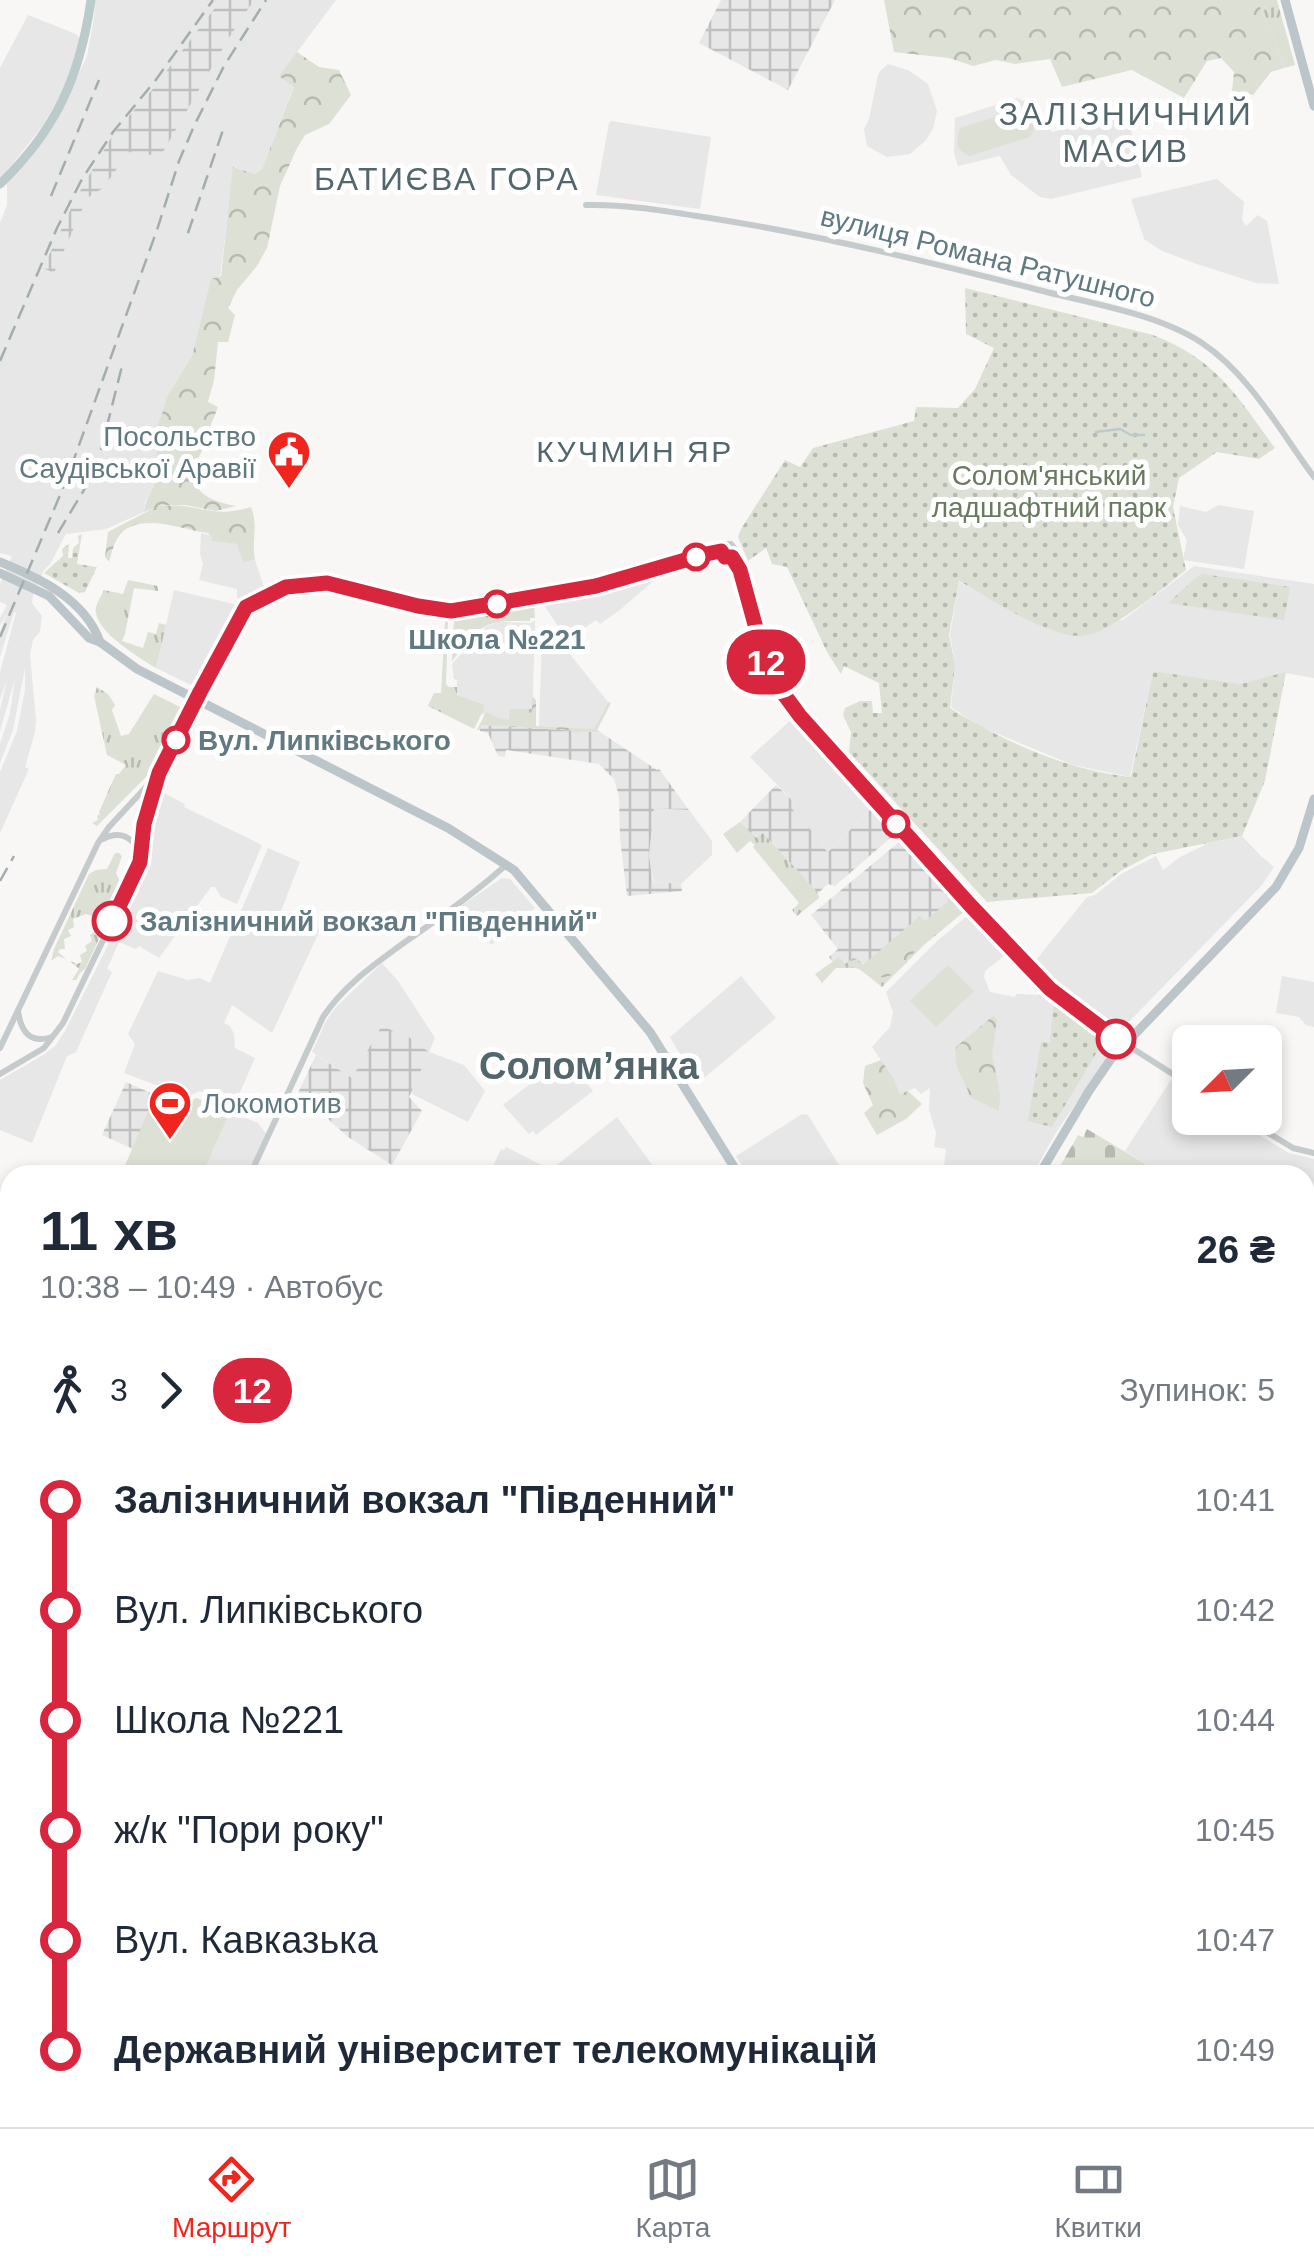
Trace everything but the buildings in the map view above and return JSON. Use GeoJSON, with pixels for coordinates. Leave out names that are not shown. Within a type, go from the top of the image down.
{"type":"FeatureCollection","features":[{"type":"Feature","properties":{"kind":"main road"},"geometry":{"type":"LineString","coordinates":[[1285,0],[1313,100]]}},
{"type":"Feature","properties":{"kind":"main road"},"geometry":{"type":"LineString","coordinates":[[0,562],[31,581]]}},
{"type":"Feature","properties":{"kind":"main road"},"geometry":{"type":"LineString","coordinates":[[0,573],[53,587],[96,631],[100,642],[137,669],[448,828],[507,864],[654,1037],[733,1165]]}},
{"type":"Feature","properties":{"kind":"main road"},"geometry":{"type":"LineString","coordinates":[[1045,1165],[1111,1059],[1276,887],[1299,848],[1314,799]]}},
{"type":"Feature","properties":{"kind":"street","name":"вулиця Романа Ратушного"},"geometry":{"type":"LineString","coordinates":[[586,205],[660,210],[803,234],[1171,326],[1202,343],[1234,372],[1314,476]]}},
{"type":"Feature","properties":{"kind":"street"},"geometry":{"type":"LineString","coordinates":[[0,1074],[44,1048],[56,1035],[131,883],[159,773],[246,607],[286,587],[327,583],[451,611],[596,586],[721,551],[725,544],[731,544],[736,552],[732,557]]}},
{"type":"Feature","properties":{"kind":"street"},"geometry":{"type":"LineString","coordinates":[[721,551],[725,557],[732,557]]}},
{"type":"Feature","properties":{"kind":"street"},"geometry":{"type":"LineString","coordinates":[[732,557],[740,570],[772,678],[800,716],[1050,989],[1124,1044],[1172,1073]]}},
{"type":"Feature","properties":{"kind":"street"},"geometry":{"type":"LineString","coordinates":[[0,1048],[98,843],[159,773]]}},
{"type":"Feature","properties":{"kind":"street"},"geometry":{"type":"LineString","coordinates":[[98,843],[116,835],[129,838],[140,858]]}},
{"type":"Feature","properties":{"kind":"street"},"geometry":{"type":"LineString","coordinates":[[255,1165],[334,1002],[360,974],[462,902],[507,864]]}},
{"type":"Feature","properties":{"kind":"street"},"geometry":{"type":"LineString","coordinates":[[18,1010],[22,1028],[31,1038],[41,1040],[56,1035]]}},
{"type":"Feature","properties":{"kind":"street"},"geometry":{"type":"LineString","coordinates":[[1272,1135],[1293,1148],[1314,1153]]}},
{"type":"Feature","properties":{"kind":"shaded area"},"geometry":{"type":"Polygon","coordinates":[[[95,0],[336,0],[280,75],[294,86],[262,169],[255,174],[234,167],[220,276],[211,280],[192,356],[166,398],[156,430],[158,470],[144,512],[106,529],[66,534],[33,595],[32,603],[42,616],[30,655],[35,732],[25,767],[29,769],[0,833],[0,772],[17,731],[25,668],[13,730],[0,763],[0,744],[15,679],[0,731],[7,679],[0,699],[0,672],[16,613],[0,657],[0,632],[7,613],[0,626],[0,618],[7,605],[0,602],[0,584],[12,556],[0,553],[0,223],[7,205],[7,182],[55,124],[87,56],[95,0]]]}},
{"type":"Feature","properties":{"kind":"shaded area"},"geometry":{"type":"Polygon","coordinates":[[[221,0],[254,0],[163,152],[129,152],[103,188],[87,198],[54,273],[43,268],[76,198],[114,133],[221,0]]]}},
{"type":"Feature","properties":{"kind":"shaded area"},"geometry":{"type":"Polygon","coordinates":[[[721,0],[835,0],[788,90],[699,43],[721,0]]]}},
{"type":"Feature","properties":{"kind":"shaded area"},"geometry":{"type":"Polygon","coordinates":[[[28,15],[76,34],[82,41],[65,88],[44,124],[0,180],[0,68],[28,15]]]}},
{"type":"Feature","properties":{"kind":"shaded area"},"geometry":{"type":"Polygon","coordinates":[[[888,64],[908,70],[928,84],[937,111],[925,141],[910,154],[887,157],[867,146],[864,129],[878,75],[888,64]]]}},
{"type":"Feature","properties":{"kind":"shaded area"},"geometry":{"type":"Polygon","coordinates":[[[1017,98],[1036,106],[1052,132],[1127,113],[1142,177],[1051,199],[1040,197],[1011,175],[1000,156],[958,166],[954,153],[955,118],[1017,98]]]}},
{"type":"Feature","properties":{"kind":"shaded area"},"geometry":{"type":"Polygon","coordinates":[[[611,121],[711,137],[700,209],[596,195],[611,121]]]}},
{"type":"Feature","properties":{"kind":"shaded area"},"geometry":{"type":"Polygon","coordinates":[[[1217,179],[1244,202],[1242,220],[1246,226],[1258,215],[1267,221],[1279,284],[1256,283],[1197,264],[1162,251],[1144,239],[1131,199],[1217,179]]]}},
{"type":"Feature","properties":{"kind":"shaded area"},"geometry":{"type":"Polygon","coordinates":[[[1218,505],[1254,511],[1244,569],[1183,560],[1187,540],[1178,525],[1180,506],[1206,512],[1218,505]]]}},
{"type":"Feature","properties":{"kind":"shaded area"},"geometry":{"type":"Polygon","coordinates":[[[201,533],[213,536],[213,541],[238,544],[243,562],[255,560],[266,593],[253,601],[241,600],[237,598],[237,589],[199,580],[203,564],[201,533]]]}},
{"type":"Feature","properties":{"kind":"shaded area"},"geometry":{"type":"Polygon","coordinates":[[[1194,566],[1314,584],[1314,678],[1286,673],[1240,684],[1153,671],[1130,777],[1073,765],[981,727],[951,707],[955,666],[950,635],[959,582],[1053,631],[1123,620],[1194,566]]]}},
{"type":"Feature","properties":{"kind":"shaded area"},"geometry":{"type":"Polygon","coordinates":[[[665,571],[600,624],[596,620],[567,640],[540,599],[596,590],[665,571]]]}},
{"type":"Feature","properties":{"kind":"shaded area"},"geometry":{"type":"Polygon","coordinates":[[[174,590],[234,604],[240,614],[204,678],[195,685],[156,668],[174,590]]]}},
{"type":"Feature","properties":{"kind":"shaded area"},"geometry":{"type":"Polygon","coordinates":[[[532,621],[532,725],[499,721],[471,709],[457,694],[452,664],[485,627],[498,622],[532,621]]]}},
{"type":"Feature","properties":{"kind":"shaded area"},"geometry":{"type":"Polygon","coordinates":[[[553,633],[608,702],[594,729],[539,726],[542,636],[553,633]]]}},
{"type":"Feature","properties":{"kind":"shaded area"},"geometry":{"type":"Polygon","coordinates":[[[792,719],[872,808],[828,852],[791,809],[796,804],[750,757],[792,719]]]}},
{"type":"Feature","properties":{"kind":"shaded area"},"geometry":{"type":"Polygon","coordinates":[[[480,725],[597,730],[659,769],[689,810],[654,808],[649,856],[653,882],[681,884],[682,891],[627,896],[619,796],[614,779],[599,764],[506,750],[505,757],[498,756],[488,733],[480,731],[480,725]]]}},
{"type":"Feature","properties":{"kind":"shaded area"},"geometry":{"type":"Polygon","coordinates":[[[776,785],[796,804],[792,809],[828,852],[872,808],[896,833],[835,886],[828,884],[818,893],[763,833],[756,839],[740,822],[776,785]]]}},
{"type":"Feature","properties":{"kind":"shaded area"},"geometry":{"type":"Polygon","coordinates":[[[158,790],[262,845],[237,904],[211,887],[159,958],[139,946],[136,949],[119,942],[107,969],[112,972],[76,1052],[67,1056],[32,1143],[0,1130],[0,1080],[56,1045],[143,875],[146,833],[158,790]]]}},
{"type":"Feature","properties":{"kind":"shaded area"},"geometry":{"type":"Polygon","coordinates":[[[654,807],[689,810],[712,841],[712,855],[681,884],[654,882],[649,857],[654,807]]]}},
{"type":"Feature","properties":{"kind":"shaded area"},"geometry":{"type":"Polygon","coordinates":[[[1242,836],[1274,867],[1262,885],[1120,1031],[1086,1009],[1036,960],[1087,897],[1121,874],[1156,856],[1163,870],[1209,843],[1242,836]]]}},
{"type":"Feature","properties":{"kind":"shaded area"},"geometry":{"type":"Polygon","coordinates":[[[899,842],[951,900],[864,971],[836,966],[829,957],[838,949],[811,915],[899,842]]]}},
{"type":"Feature","properties":{"kind":"shaded area"},"geometry":{"type":"Polygon","coordinates":[[[268,848],[300,862],[281,911],[320,930],[272,1033],[232,1005],[224,1023],[234,1034],[235,1048],[255,1058],[234,1106],[200,1091],[191,1095],[175,1087],[172,1091],[124,1073],[135,1044],[128,1034],[158,971],[210,983],[268,848]]]}},
{"type":"Feature","properties":{"kind":"shaded area"},"geometry":{"type":"Polygon","coordinates":[[[502,878],[510,879],[535,908],[491,945],[461,906],[502,878]]]}},
{"type":"Feature","properties":{"kind":"shaded area"},"geometry":{"type":"Polygon","coordinates":[[[972,912],[1009,952],[985,971],[990,992],[1015,997],[1047,990],[1113,1041],[1115,1047],[1038,1165],[944,1165],[946,1149],[934,1147],[930,1088],[921,1094],[915,1088],[900,1094],[872,1047],[890,1027],[893,1012],[886,992],[972,912]]]}},
{"type":"Feature","properties":{"kind":"shaded area"},"geometry":{"type":"Polygon","coordinates":[[[382,963],[435,1038],[429,1052],[382,1025],[352,1078],[312,1052],[335,1008],[382,963]]]}},
{"type":"Feature","properties":{"kind":"shaded area"},"geometry":{"type":"Polygon","coordinates":[[[741,976],[776,1018],[697,1084],[670,1037],[741,976]]]}},
{"type":"Feature","properties":{"kind":"shaded area"},"geometry":{"type":"Polygon","coordinates":[[[1282,976],[1314,982],[1314,1027],[1299,1017],[1276,1013],[1282,976]]]}},
{"type":"Feature","properties":{"kind":"shaded area"},"geometry":{"type":"Polygon","coordinates":[[[382,1025],[406,1035],[429,1052],[409,1097],[422,1111],[392,1165],[328,1119],[332,1111],[298,1093],[316,1055],[352,1078],[382,1025]]]}},
{"type":"Feature","properties":{"kind":"shaded area"},"geometry":{"type":"Polygon","coordinates":[[[429,1052],[464,1065],[485,1091],[468,1122],[410,1093],[429,1052]]]}},
{"type":"Feature","properties":{"kind":"shaded area"},"geometry":{"type":"Polygon","coordinates":[[[566,1056],[593,1091],[536,1135],[533,1131],[529,1134],[503,1105],[566,1056]]]}},
{"type":"Feature","properties":{"kind":"shaded area"},"geometry":{"type":"Polygon","coordinates":[[[1171,1080],[1172,1135],[1259,1135],[1289,1153],[1314,1159],[1314,1165],[1148,1165],[1125,1151],[1171,1080]]]}},
{"type":"Feature","properties":{"kind":"shaded area"},"geometry":{"type":"Polygon","coordinates":[[[126,1082],[155,1095],[133,1149],[102,1135],[126,1082]]]}},
{"type":"Feature","properties":{"kind":"shaded area"},"geometry":{"type":"Polygon","coordinates":[[[230,1112],[258,1123],[267,1135],[253,1165],[206,1165],[230,1112]]]}},
{"type":"Feature","properties":{"kind":"shaded area"},"geometry":{"type":"Polygon","coordinates":[[[802,1114],[808,1115],[839,1165],[742,1165],[736,1156],[802,1114]]]}},
{"type":"Feature","properties":{"kind":"shaded area"},"geometry":{"type":"Polygon","coordinates":[[[617,1117],[652,1165],[557,1165],[617,1117]]]}},
{"type":"Feature","properties":{"kind":"shaded area"},"geometry":{"type":"Polygon","coordinates":[[[506,1147],[541,1165],[494,1165],[501,1149],[506,1147]]]}},
{"type":"Feature","properties":{"kind":"green space"},"geometry":{"type":"Polygon","coordinates":[[[884,0],[1257,0],[1284,68],[1271,72],[1253,95],[1232,91],[1234,72],[1221,58],[1207,61],[1184,98],[1132,70],[1062,87],[1050,59],[1015,64],[996,60],[973,66],[949,58],[894,52],[884,0]]]}},
{"type":"Feature","properties":{"kind":"green space"},"geometry":{"type":"Polygon","coordinates":[[[1257,0],[1277,0],[1295,65],[1284,68],[1257,0]]]}},
{"type":"Feature","properties":{"kind":"green space"},"geometry":{"type":"Polygon","coordinates":[[[297,52],[319,67],[339,70],[351,95],[329,124],[305,135],[297,148],[280,186],[267,248],[228,308],[235,315],[228,342],[218,342],[208,402],[218,407],[210,427],[215,433],[198,458],[194,480],[206,496],[236,506],[216,511],[251,507],[255,560],[243,562],[237,544],[212,541],[208,533],[147,523],[125,530],[109,562],[105,557],[108,532],[154,508],[144,512],[158,472],[156,430],[166,398],[192,356],[211,279],[221,276],[233,167],[255,174],[262,169],[294,87],[279,76],[297,52]]]}},
{"type":"Feature","properties":{"kind":"green space"},"geometry":{"type":"Polygon","coordinates":[[[1021,109],[1033,121],[1030,137],[969,156],[961,151],[957,144],[960,128],[1021,109]]]}},
{"type":"Feature","properties":{"kind":"green space","name":"Солом'янський ладшафтний парк"},"geometry":{"type":"Polygon","coordinates":[[[965,288],[1153,335],[1175,345],[1223,381],[1275,448],[1259,459],[1217,452],[1179,478],[1173,507],[1186,570],[1135,610],[1092,634],[1067,635],[1051,630],[959,581],[949,635],[955,666],[950,708],[1014,743],[1084,768],[1131,777],[1153,671],[1240,684],[1286,672],[1265,781],[1242,836],[1153,854],[1122,870],[1092,893],[987,902],[849,752],[851,732],[843,715],[845,708],[860,701],[872,701],[873,713],[882,713],[879,683],[844,666],[841,674],[787,567],[772,564],[766,548],[748,561],[738,537],[785,460],[800,467],[813,448],[914,421],[916,407],[958,408],[975,389],[994,348],[966,334],[965,288]]]}},
{"type":"Feature","properties":{"kind":"green space"},"geometry":{"type":"Polygon","coordinates":[[[82,534],[77,564],[97,567],[85,592],[79,593],[44,573],[63,556],[62,549],[69,544],[68,558],[72,558],[82,534]]]}},
{"type":"Feature","properties":{"kind":"green space"},"geometry":{"type":"Polygon","coordinates":[[[1203,574],[1290,587],[1284,620],[1168,603],[1203,574]]]}},
{"type":"Feature","properties":{"kind":"green space"},"geometry":{"type":"Polygon","coordinates":[[[128,580],[158,586],[158,591],[134,588],[122,641],[143,648],[148,632],[156,634],[159,623],[166,625],[156,668],[112,637],[96,613],[104,590],[123,594],[128,580]]]}},
{"type":"Feature","properties":{"kind":"green space"},"geometry":{"type":"Polygon","coordinates":[[[534,605],[535,618],[484,627],[452,661],[454,618],[534,605]]]}},
{"type":"Feature","properties":{"kind":"green space"},"geometry":{"type":"Polygon","coordinates":[[[445,621],[446,684],[457,687],[457,695],[484,705],[474,729],[428,706],[434,693],[441,693],[445,621]]]}},
{"type":"Feature","properties":{"kind":"green space"},"geometry":{"type":"Polygon","coordinates":[[[97,687],[115,705],[112,710],[121,736],[129,734],[154,694],[180,710],[149,774],[97,826],[92,823],[98,820],[116,774],[126,765],[107,755],[94,696],[97,687]]]}},
{"type":"Feature","properties":{"kind":"green space"},"geometry":{"type":"Polygon","coordinates":[[[532,696],[536,700],[536,726],[594,729],[608,702],[611,703],[596,732],[481,725],[477,730],[486,712],[509,720],[510,709],[532,709],[532,696]]]}},
{"type":"Feature","properties":{"kind":"green space"},"geometry":{"type":"Polygon","coordinates":[[[740,822],[756,838],[763,833],[818,893],[819,898],[797,916],[792,910],[799,903],[755,845],[750,841],[737,853],[723,834],[740,822]]]}},
{"type":"Feature","properties":{"kind":"green space"},"geometry":{"type":"Polygon","coordinates":[[[902,845],[966,910],[882,987],[858,968],[836,968],[822,983],[815,974],[839,957],[845,964],[855,957],[863,965],[920,916],[925,921],[950,900],[902,845]]]}},
{"type":"Feature","properties":{"kind":"green space"},"geometry":{"type":"Polygon","coordinates":[[[115,853],[122,856],[116,873],[123,887],[85,969],[72,980],[79,969],[70,961],[82,962],[80,955],[87,951],[85,946],[92,941],[90,935],[97,930],[95,924],[101,916],[86,914],[73,919],[74,927],[68,930],[71,936],[64,939],[65,949],[58,952],[66,959],[58,956],[51,961],[54,949],[89,874],[107,869],[115,853]]]}},
{"type":"Feature","properties":{"kind":"green space"},"geometry":{"type":"Polygon","coordinates":[[[942,887],[954,900],[946,909],[948,917],[939,926],[929,928],[902,967],[880,977],[851,967],[850,962],[855,959],[866,968],[874,964],[880,969],[893,944],[905,935],[911,938],[916,928],[950,902],[942,887]]]}},
{"type":"Feature","properties":{"kind":"green space"},"geometry":{"type":"Polygon","coordinates":[[[948,965],[974,991],[936,1027],[910,1001],[948,965]]]}},
{"type":"Feature","properties":{"kind":"green space"},"geometry":{"type":"Polygon","coordinates":[[[1054,1000],[1104,1040],[1052,1127],[1028,1121],[1041,1042],[1050,1043],[1054,1000]]]}},
{"type":"Feature","properties":{"kind":"green space"},"geometry":{"type":"Polygon","coordinates":[[[993,1016],[997,1020],[992,1054],[1000,1094],[999,1111],[970,1097],[956,1056],[956,1047],[993,1016]]]}},
{"type":"Feature","properties":{"kind":"green space"},"geometry":{"type":"Polygon","coordinates":[[[881,1060],[900,1094],[908,1091],[922,1104],[906,1119],[877,1135],[864,1113],[873,1105],[863,1083],[865,1066],[881,1060]]]}},
{"type":"Feature","properties":{"kind":"green space"},"geometry":{"type":"Polygon","coordinates":[[[155,1095],[190,1105],[197,1098],[230,1112],[206,1165],[125,1165],[155,1095]]]}},
{"type":"Feature","properties":{"kind":"green space"},"geometry":{"type":"Polygon","coordinates":[[[1087,1129],[1147,1165],[1061,1165],[1078,1135],[1083,1137],[1087,1129]]]}},
{"type":"Feature","properties":{"kind":"waterway"},"geometry":{"type":"LineString","coordinates":[[0,184],[36,143],[62,101],[80,54],[91,0]]}},
{"type":"Feature","properties":{"kind":"waterway"},"geometry":{"type":"LineString","coordinates":[[1096,432],[1120,429],[1131,435],[1144,435]]}},
{"type":"Feature","properties":{"kind":"railway"},"geometry":{"type":"LineString","coordinates":[[0,361],[82,179],[213,0]]}},
{"type":"Feature","properties":{"kind":"railway"},"geometry":{"type":"LineString","coordinates":[[0,637],[66,481],[179,161],[224,66],[266,0]]}},
{"type":"Feature","properties":{"kind":"railway"},"geometry":{"type":"LineString","coordinates":[[51,196],[99,80]]}},
{"type":"Feature","properties":{"kind":"railway"},"geometry":{"type":"LineString","coordinates":[[188,233],[224,127]]}},
{"type":"Feature","properties":{"kind":"railway"},"geometry":{"type":"LineString","coordinates":[[101,450],[122,366]]}},
{"type":"Feature","properties":{"kind":"railway"},"geometry":{"type":"LineString","coordinates":[[58,533],[96,470]]}},
{"type":"Feature","properties":{"kind":"railway"},"geometry":{"type":"LineString","coordinates":[[0,881],[14,856]]}},
{"type":"Feature","properties":{"kind":"bus line","name":"12"},"geometry":{"type":"LineString","coordinates":[[112,921],[140,862],[144,824],[159,773],[246,607],[295,584],[327,583],[451,611],[596,586],[721,551],[725,557],[732,557],[740,570],[772,678],[800,716],[1050,989],[1116,1039]]}},
{"type":"Feature","properties":{"kind":"place","name":"Посольство Саудівської Аравії"},"geometry":{"type":"Point","coordinates":[289,490]}},
{"type":"Feature","properties":{"kind":"place","name":"Школа №221"},"geometry":{"type":"Point","coordinates":[497,604]}},
{"type":"Feature","properties":{"kind":"place","name":"Вул. Липківського"},"geometry":{"type":"Point","coordinates":[176,740]}},
{"type":"Feature","properties":{"kind":"place","name":"Залізничний вокзал \"Південний\""},"geometry":{"type":"Point","coordinates":[112,921]}},
{"type":"Feature","properties":{"kind":"place","name":"Локомотив"},"geometry":{"type":"Point","coordinates":[170,1141]}},
{"type":"Feature","properties":{"kind":"district","name":"ЗАЛІЗНИЧНИЙ МАСИВ"},"geometry":{"type":"Point","coordinates":[1126,132]}},
{"type":"Feature","properties":{"kind":"district","name":"БАТИЄВА ГОРА"},"geometry":{"type":"Point","coordinates":[447,179]}},
{"type":"Feature","properties":{"kind":"district","name":"КУЧМИН ЯР"},"geometry":{"type":"Point","coordinates":[635,451]}},
{"type":"Feature","properties":{"kind":"district","name":"Соломʼянка"},"geometry":{"type":"Point","coordinates":[589,1066]}}]}
